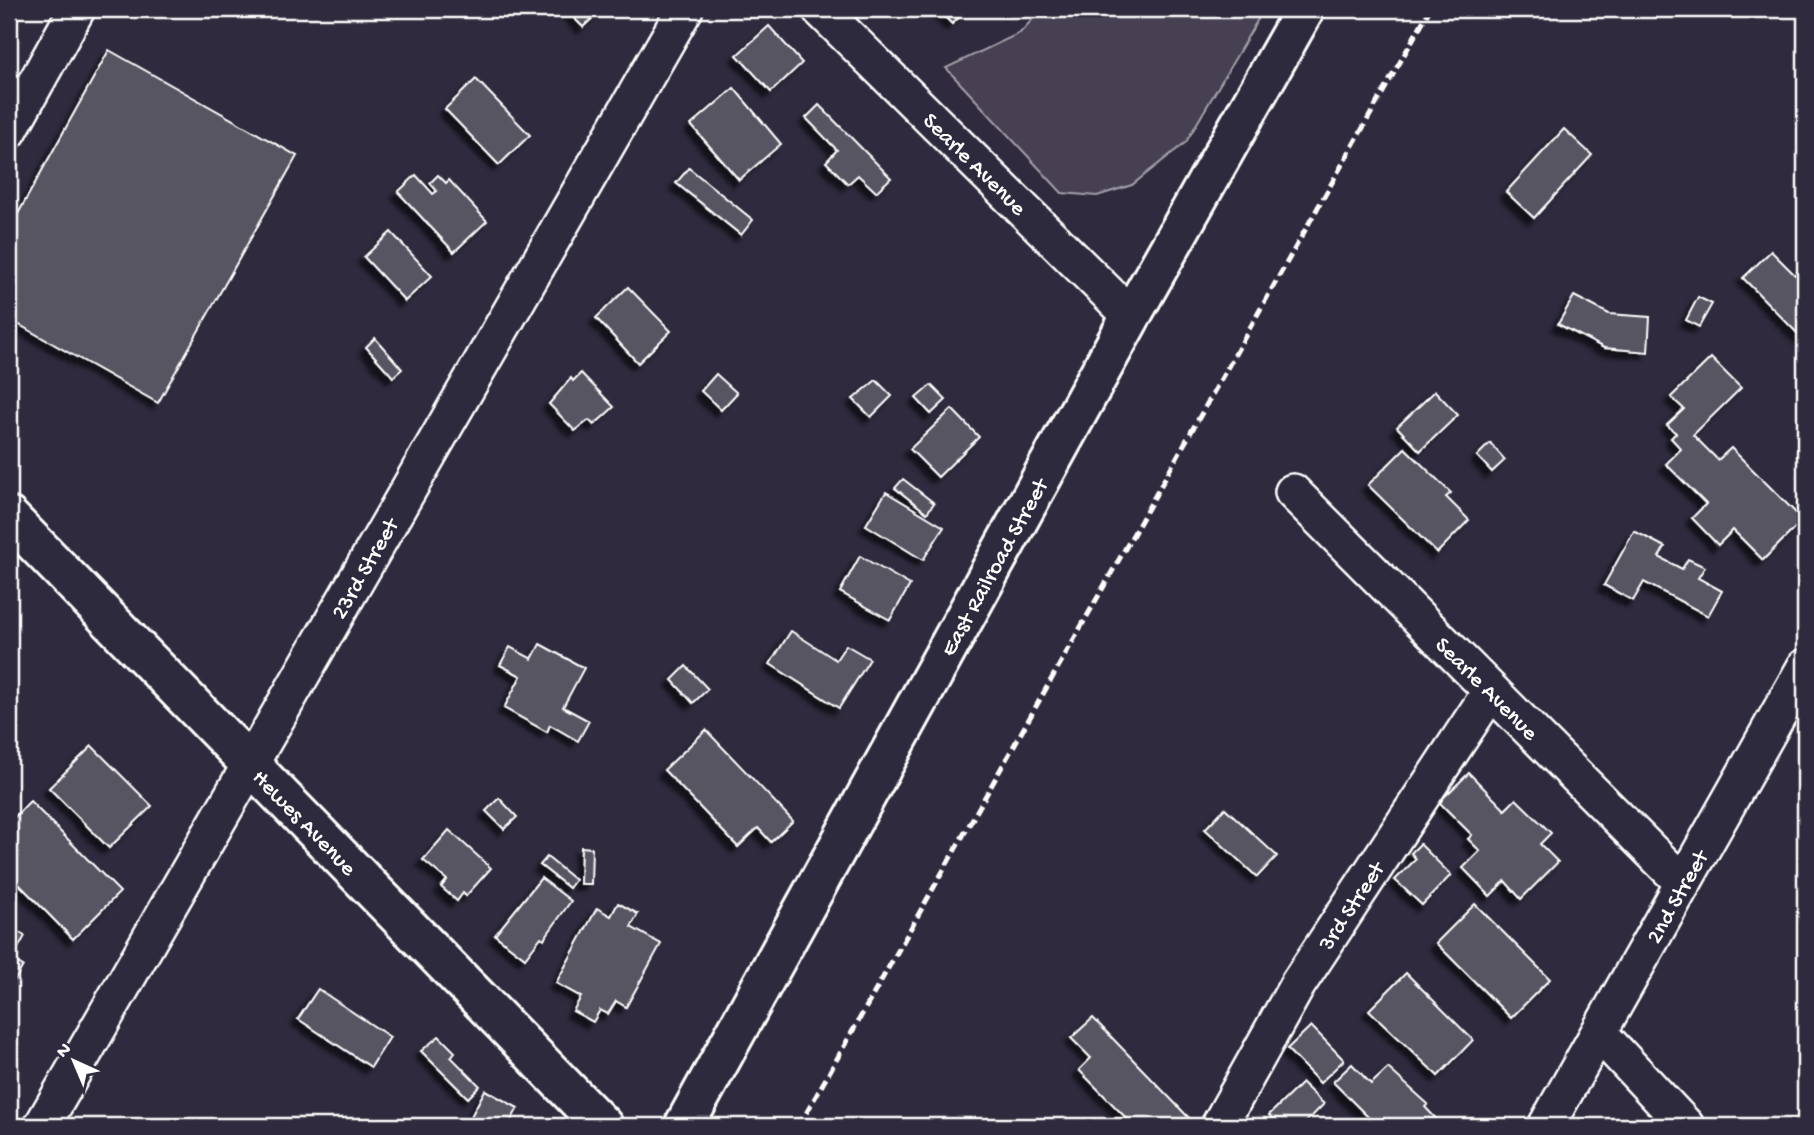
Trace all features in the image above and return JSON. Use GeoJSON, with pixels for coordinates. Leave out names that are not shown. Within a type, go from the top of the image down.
{"type":"FeatureCollection","features":[{"type":"Feature","properties":{"kind":"street"},"geometry":{"type":"LineString","coordinates":[[9,131],[77,9]]}},
{"type":"Feature","properties":{"kind":"street","name":"23rd Street"},"geometry":{"type":"LineString","coordinates":[[42,1126],[685,9]]}},
{"type":"Feature","properties":{"kind":"street","name":"Searle Avenue"},"geometry":{"type":"LineString","coordinates":[[820,9],[1130,316]]}},
{"type":"Feature","properties":{"kind":"street","name":"East Railroad Street"},"geometry":{"type":"LineString","coordinates":[[684,1126],[1130,316],[1305,9]]}},
{"type":"Feature","properties":{"kind":"street","name":"Searle Avenue"},"geometry":{"type":"LineString","coordinates":[[1293,492],[1683,883]]}},
{"type":"Feature","properties":{"kind":"street","name":"Hewes Avenue"},"geometry":{"type":"LineString","coordinates":[[9,517],[603,1126]]}},
{"type":"Feature","properties":{"kind":"street","name":"2nd Street"},"geometry":{"type":"LineString","coordinates":[[1546,1126],[1805,667]]}},
{"type":"Feature","properties":{"kind":"street","name":"3rd Street"},"geometry":{"type":"LineString","coordinates":[[1219,1126],[1298,984],[1491,691]]}},
{"type":"Feature","properties":{"kind":"street"},"geometry":{"type":"LineString","coordinates":[[1599,1033],[1686,1126]]}},
{"type":"Feature","properties":{"kind":"shaded area"},"geometry":{"type":"Polygon","coordinates":[[[1042,9],[1264,9],[1186,142],[1132,185],[1097,196],[1062,193],[946,68],[1020,33],[1042,9]]]}},
{"type":"Feature","properties":{"kind":"building"},"geometry":{"type":"Polygon","coordinates":[[[565,9],[592,9],[597,14],[583,27],[565,9]]]}},
{"type":"Feature","properties":{"kind":"building"},"geometry":{"type":"Polygon","coordinates":[[[937,9],[968,9],[952,24],[937,9]]]}},
{"type":"Feature","properties":{"kind":"building"},"geometry":{"type":"Polygon","coordinates":[[[769,26],[802,63],[771,92],[737,55],[769,26]]]}},
{"type":"Feature","properties":{"kind":"building"},"geometry":{"type":"Polygon","coordinates":[[[109,50],[297,156],[158,403],[9,319],[9,230],[109,50]]]}},
{"type":"Feature","properties":{"kind":"building"},"geometry":{"type":"Polygon","coordinates":[[[476,79],[530,135],[499,165],[445,109],[476,79]]]}},
{"type":"Feature","properties":{"kind":"building"},"geometry":{"type":"Polygon","coordinates":[[[734,88],[781,144],[739,180],[691,125],[734,88]]]}},
{"type":"Feature","properties":{"kind":"building"},"geometry":{"type":"Polygon","coordinates":[[[819,105],[891,178],[876,192],[858,175],[848,184],[826,162],[837,150],[806,118],[819,105]]]}},
{"type":"Feature","properties":{"kind":"building"},"geometry":{"type":"Polygon","coordinates":[[[1564,129],[1592,155],[1534,218],[1506,192],[1564,129]]]}},
{"type":"Feature","properties":{"kind":"building"},"geometry":{"type":"Polygon","coordinates":[[[689,168],[753,220],[741,235],[676,183],[689,168]]]}},
{"type":"Feature","properties":{"kind":"building"},"geometry":{"type":"Polygon","coordinates":[[[416,175],[433,194],[437,191],[430,183],[438,175],[446,183],[449,180],[487,221],[454,252],[398,192],[416,175]]]}},
{"type":"Feature","properties":{"kind":"building"},"geometry":{"type":"Polygon","coordinates":[[[391,232],[432,276],[405,301],[364,257],[391,232]]]}},
{"type":"Feature","properties":{"kind":"building"},"geometry":{"type":"Polygon","coordinates":[[[1771,251],[1795,275],[1800,270],[1805,275],[1805,341],[1743,278],[1771,251]]]}},
{"type":"Feature","properties":{"kind":"building"},"geometry":{"type":"Polygon","coordinates":[[[628,287],[671,331],[638,363],[596,318],[628,287]]]}},
{"type":"Feature","properties":{"kind":"building"},"geometry":{"type":"Polygon","coordinates":[[[1574,296],[1609,314],[1650,317],[1648,352],[1604,348],[1558,324],[1574,296]]]}},
{"type":"Feature","properties":{"kind":"building"},"geometry":{"type":"Polygon","coordinates":[[[1698,297],[1712,304],[1699,327],[1686,320],[1698,297]]]}},
{"type":"Feature","properties":{"kind":"building"},"geometry":{"type":"Polygon","coordinates":[[[375,338],[402,369],[393,377],[366,347],[375,338]]]}},
{"type":"Feature","properties":{"kind":"building"},"geometry":{"type":"Polygon","coordinates":[[[1711,358],[1741,388],[1693,435],[1718,460],[1731,448],[1803,520],[1763,560],[1733,530],[1718,545],[1692,518],[1706,504],[1666,464],[1681,449],[1671,438],[1676,433],[1667,425],[1684,409],[1671,397],[1711,358]]]}},
{"type":"Feature","properties":{"kind":"building"},"geometry":{"type":"Polygon","coordinates":[[[581,373],[614,407],[594,425],[589,420],[575,431],[549,404],[571,378],[573,381],[581,373]]]}},
{"type":"Feature","properties":{"kind":"building"},"geometry":{"type":"Polygon","coordinates":[[[716,374],[737,393],[721,410],[701,391],[716,374]]]}},
{"type":"Feature","properties":{"kind":"building"},"geometry":{"type":"Polygon","coordinates":[[[876,380],[892,396],[871,417],[853,399],[876,380]]]}},
{"type":"Feature","properties":{"kind":"building"},"geometry":{"type":"Polygon","coordinates":[[[931,385],[946,400],[931,414],[916,398],[931,385]]]}},
{"type":"Feature","properties":{"kind":"building"},"geometry":{"type":"Polygon","coordinates":[[[1435,391],[1458,415],[1420,451],[1397,427],[1435,391]]]}},
{"type":"Feature","properties":{"kind":"building"},"geometry":{"type":"Polygon","coordinates":[[[952,409],[979,437],[938,477],[910,449],[952,409]]]}},
{"type":"Feature","properties":{"kind":"building"},"geometry":{"type":"Polygon","coordinates":[[[1490,443],[1505,460],[1492,472],[1477,456],[1490,443]]]}},
{"type":"Feature","properties":{"kind":"building"},"geometry":{"type":"Polygon","coordinates":[[[1405,448],[1451,493],[1446,497],[1469,520],[1437,553],[1368,485],[1405,448]]]}},
{"type":"Feature","properties":{"kind":"building"},"geometry":{"type":"Polygon","coordinates":[[[903,479],[934,503],[927,513],[895,488],[903,479]]]}},
{"type":"Feature","properties":{"kind":"building"},"geometry":{"type":"Polygon","coordinates":[[[886,492],[944,527],[923,560],[866,525],[886,492]]]}},
{"type":"Feature","properties":{"kind":"building"},"geometry":{"type":"Polygon","coordinates":[[[1634,531],[1665,547],[1659,557],[1682,569],[1688,559],[1705,567],[1698,578],[1722,591],[1708,616],[1644,582],[1633,601],[1604,585],[1634,531]]]}},
{"type":"Feature","properties":{"kind":"building"},"geometry":{"type":"Polygon","coordinates":[[[860,556],[910,585],[890,620],[840,592],[860,556]]]}},
{"type":"Feature","properties":{"kind":"building"},"geometry":{"type":"Polygon","coordinates":[[[791,631],[836,660],[846,645],[870,659],[839,708],[770,664],[791,631]]]}},
{"type":"Feature","properties":{"kind":"building"},"geometry":{"type":"Polygon","coordinates":[[[540,644],[584,668],[563,707],[589,721],[578,741],[550,725],[547,732],[504,708],[521,676],[500,665],[510,647],[532,659],[540,644]]]}},
{"type":"Feature","properties":{"kind":"building"},"geometry":{"type":"Polygon","coordinates":[[[686,666],[708,689],[693,703],[672,680],[686,666]]]}},
{"type":"Feature","properties":{"kind":"building"},"geometry":{"type":"Polygon","coordinates":[[[706,730],[793,821],[771,842],[758,828],[738,847],[664,770],[706,730]]]}},
{"type":"Feature","properties":{"kind":"building"},"geometry":{"type":"Polygon","coordinates":[[[92,746],[152,806],[109,848],[49,788],[92,746]]]}},
{"type":"Feature","properties":{"kind":"building"},"geometry":{"type":"Polygon","coordinates":[[[1469,773],[1505,810],[1516,799],[1551,833],[1540,844],[1558,862],[1521,899],[1505,881],[1490,896],[1463,868],[1480,851],[1468,839],[1472,835],[1439,802],[1469,773]]]}},
{"type":"Feature","properties":{"kind":"building"},"geometry":{"type":"Polygon","coordinates":[[[499,798],[517,817],[504,829],[486,811],[499,798]]]}},
{"type":"Feature","properties":{"kind":"building"},"geometry":{"type":"Polygon","coordinates":[[[30,801],[120,892],[73,939],[9,874],[9,823],[30,801]]]}},
{"type":"Feature","properties":{"kind":"building"},"geometry":{"type":"Polygon","coordinates":[[[1225,808],[1277,856],[1257,877],[1205,829],[1225,808]]]}},
{"type":"Feature","properties":{"kind":"building"},"geometry":{"type":"Polygon","coordinates":[[[449,830],[491,868],[466,896],[463,893],[457,901],[441,887],[447,880],[423,860],[449,830]]]}},
{"type":"Feature","properties":{"kind":"building"},"geometry":{"type":"Polygon","coordinates":[[[1420,844],[1451,875],[1422,905],[1395,880],[1416,859],[1411,853],[1420,844]]]}},
{"type":"Feature","properties":{"kind":"building"},"geometry":{"type":"Polygon","coordinates":[[[581,847],[592,848],[591,884],[580,884],[581,847]]]}},
{"type":"Feature","properties":{"kind":"building"},"geometry":{"type":"Polygon","coordinates":[[[547,857],[575,880],[569,888],[540,865],[547,857]]]}},
{"type":"Feature","properties":{"kind":"building"},"geometry":{"type":"Polygon","coordinates":[[[541,878],[571,901],[544,939],[541,937],[525,958],[495,935],[541,878]]]}},
{"type":"Feature","properties":{"kind":"building"},"geometry":{"type":"Polygon","coordinates":[[[618,903],[638,914],[631,927],[661,944],[626,1007],[616,1001],[608,1014],[600,1010],[593,1022],[573,1011],[581,997],[556,983],[597,908],[611,916],[618,903]]]}},
{"type":"Feature","properties":{"kind":"building"},"geometry":{"type":"Polygon","coordinates":[[[1475,904],[1550,979],[1511,1018],[1436,943],[1475,904]]]}},
{"type":"Feature","properties":{"kind":"building"},"geometry":{"type":"Polygon","coordinates":[[[9,927],[25,936],[12,959],[23,966],[10,988],[9,927]]]}},
{"type":"Feature","properties":{"kind":"building"},"geometry":{"type":"Polygon","coordinates":[[[1406,973],[1473,1040],[1438,1076],[1369,1010],[1406,973]]]}},
{"type":"Feature","properties":{"kind":"building"},"geometry":{"type":"Polygon","coordinates":[[[318,989],[390,1037],[371,1067],[298,1019],[318,989]]]}},
{"type":"Feature","properties":{"kind":"building"},"geometry":{"type":"Polygon","coordinates":[[[1093,1018],[1192,1121],[1186,1126],[1134,1126],[1079,1070],[1091,1058],[1071,1038],[1093,1018]]]}},
{"type":"Feature","properties":{"kind":"building"},"geometry":{"type":"Polygon","coordinates":[[[1311,1026],[1344,1060],[1320,1083],[1287,1049],[1311,1026]]]}},
{"type":"Feature","properties":{"kind":"building"},"geometry":{"type":"Polygon","coordinates":[[[439,1036],[455,1052],[451,1057],[480,1086],[468,1098],[421,1051],[439,1036]]]}},
{"type":"Feature","properties":{"kind":"building"},"geometry":{"type":"Polygon","coordinates":[[[1352,1064],[1371,1084],[1388,1068],[1428,1104],[1425,1107],[1443,1126],[1377,1126],[1333,1082],[1352,1064]]]}},
{"type":"Feature","properties":{"kind":"building"},"geometry":{"type":"Polygon","coordinates":[[[1302,1083],[1324,1104],[1302,1126],[1281,1126],[1269,1115],[1302,1083]]]}},
{"type":"Feature","properties":{"kind":"building"},"geometry":{"type":"Polygon","coordinates":[[[485,1090],[518,1108],[508,1126],[466,1126],[485,1090]]]}},
{"type":"Feature","properties":{"kind":"railway"},"geometry":{"type":"LineString","coordinates":[[799,1126],[1430,9]]}}]}
